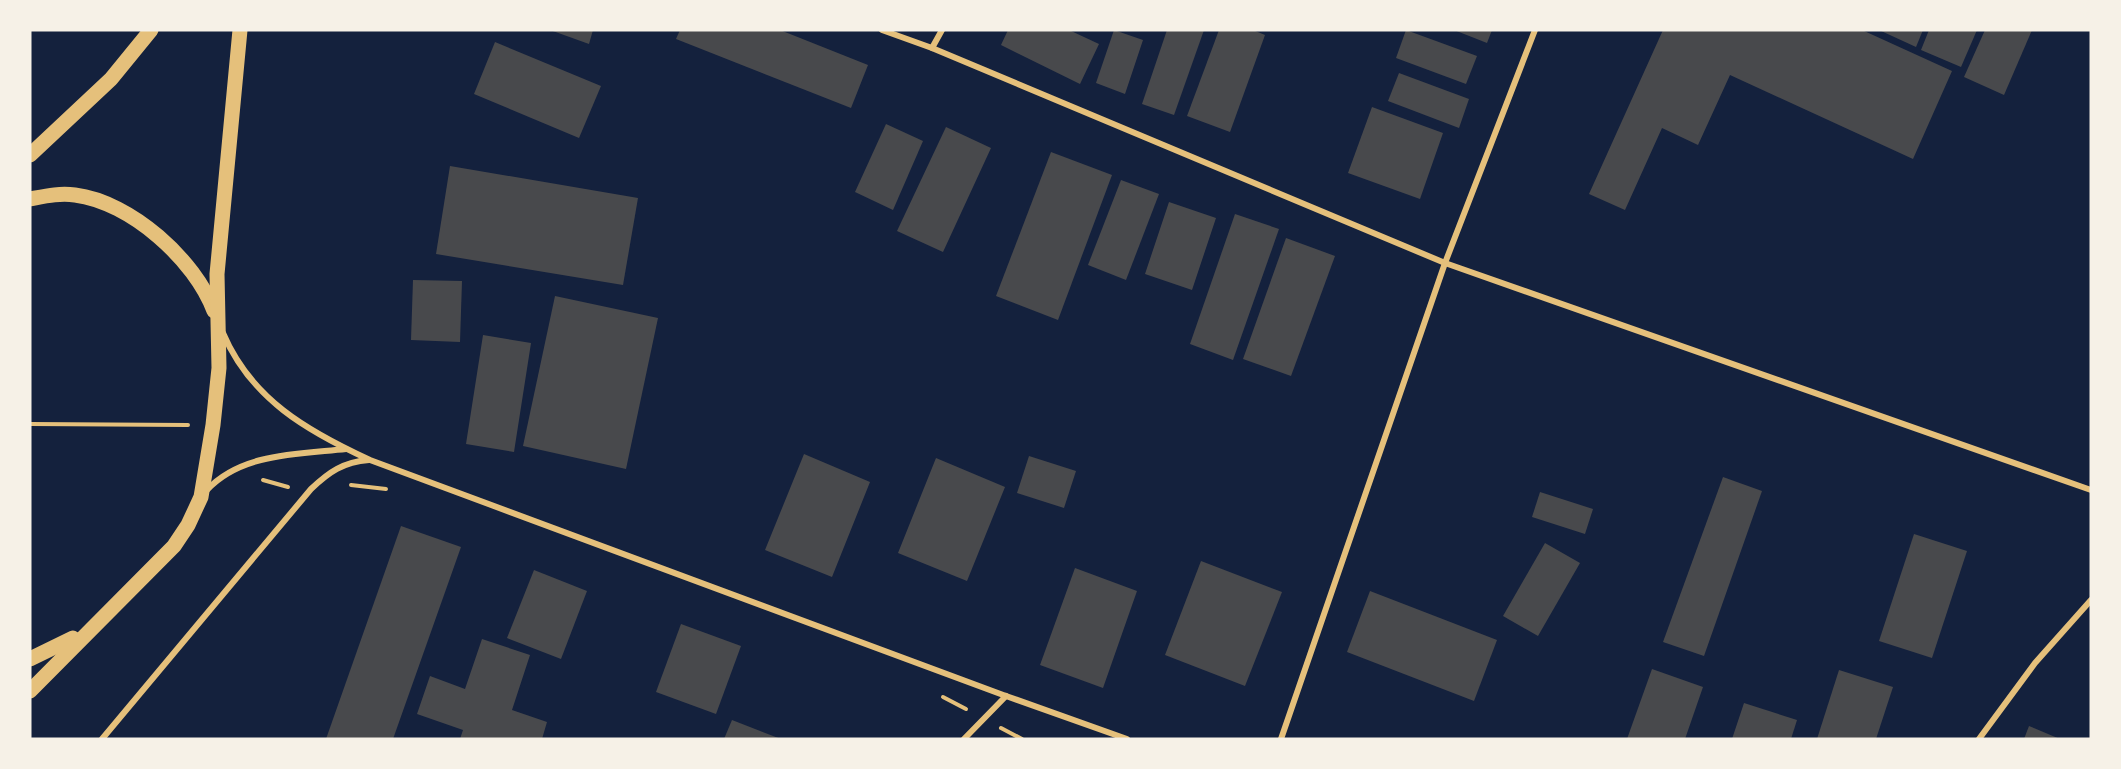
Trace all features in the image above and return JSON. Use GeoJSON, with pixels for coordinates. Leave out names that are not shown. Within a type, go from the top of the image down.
{"type":"FeatureCollection","features":[{"type":"Feature","properties":{"kind":"main road"},"geometry":{"type":"LineString","coordinates":[[30,155],[111,79],[151,30]]}},
{"type":"Feature","properties":{"kind":"main road"},"geometry":{"type":"LineString","coordinates":[[30,691],[101,617],[153,570],[174,546],[188,525],[201,497],[213,425],[219,368],[217,274],[240,30]]}},
{"type":"Feature","properties":{"kind":"main road"},"geometry":{"type":"LineString","coordinates":[[30,199],[53,194],[78,195],[104,204],[154,233],[174,251],[207,293],[219,325]]}},
{"type":"Feature","properties":{"kind":"main road"},"geometry":{"type":"LineString","coordinates":[[30,659],[62,645],[101,617]]}},
{"type":"Feature","properties":{"kind":"street"},"geometry":{"type":"LineString","coordinates":[[882,30],[932,48],[1445,263],[2091,490]]}},
{"type":"Feature","properties":{"kind":"street"},"geometry":{"type":"LineString","coordinates":[[932,48],[942,30]]}},
{"type":"Feature","properties":{"kind":"street"},"geometry":{"type":"LineString","coordinates":[[1281,739],[1445,263],[1535,30]]}},
{"type":"Feature","properties":{"kind":"street"},"geometry":{"type":"LineString","coordinates":[[219,325],[238,364],[254,386],[293,420],[370,460],[1127,739]]}},
{"type":"Feature","properties":{"kind":"street"},"geometry":{"type":"LineString","coordinates":[[201,497],[215,482],[269,458],[346,449]]}},
{"type":"Feature","properties":{"kind":"street"},"geometry":{"type":"LineString","coordinates":[[102,739],[310,489],[329,473],[345,464],[370,460]]}},
{"type":"Feature","properties":{"kind":"street"},"geometry":{"type":"LineString","coordinates":[[1979,739],[2035,663],[2091,600]]}},
{"type":"Feature","properties":{"kind":"street"},"geometry":{"type":"LineString","coordinates":[[964,739],[1006,696]]}},
{"type":"Feature","properties":{"kind":"path"},"geometry":{"type":"LineString","coordinates":[[30,424],[213,425]]}},
{"type":"Feature","properties":{"kind":"building"},"geometry":{"type":"Polygon","coordinates":[[[550,30],[593,30],[589,44],[550,30]]]}},
{"type":"Feature","properties":{"kind":"building"},"geometry":{"type":"Polygon","coordinates":[[[680,30],[780,30],[868,65],[851,108],[676,39],[680,30]]]}},
{"type":"Feature","properties":{"kind":"building"},"geometry":{"type":"Polygon","coordinates":[[[1008,30],[1069,30],[1099,44],[1080,84],[1001,45],[1008,30]]]}},
{"type":"Feature","properties":{"kind":"building"},"geometry":{"type":"Polygon","coordinates":[[[1114,30],[1143,40],[1125,94],[1096,83],[1114,30]]]}},
{"type":"Feature","properties":{"kind":"building"},"geometry":{"type":"Polygon","coordinates":[[[1167,30],[1204,30],[1174,115],[1142,104],[1167,30]]]}},
{"type":"Feature","properties":{"kind":"building"},"geometry":{"type":"Polygon","coordinates":[[[1219,30],[1253,30],[1265,35],[1230,132],[1187,116],[1219,30]]]}},
{"type":"Feature","properties":{"kind":"building"},"geometry":{"type":"Polygon","coordinates":[[[1406,30],[1477,56],[1466,84],[1396,58],[1406,30]]]}},
{"type":"Feature","properties":{"kind":"building"},"geometry":{"type":"Polygon","coordinates":[[[1454,30],[1492,30],[1487,43],[1454,30]]]}},
{"type":"Feature","properties":{"kind":"building"},"geometry":{"type":"Polygon","coordinates":[[[1663,30],[1862,30],[1952,71],[1913,159],[1730,75],[1698,145],[1662,128],[1625,210],[1589,194],[1663,30]]]}},
{"type":"Feature","properties":{"kind":"building"},"geometry":{"type":"Polygon","coordinates":[[[1879,30],[1923,30],[1916,47],[1879,30]]]}},
{"type":"Feature","properties":{"kind":"building"},"geometry":{"type":"Polygon","coordinates":[[[1929,30],[1977,30],[1961,67],[1921,50],[1929,30]]]}},
{"type":"Feature","properties":{"kind":"building"},"geometry":{"type":"Polygon","coordinates":[[[1985,30],[2032,30],[2004,95],[1964,77],[1985,30]]]}},
{"type":"Feature","properties":{"kind":"building"},"geometry":{"type":"Polygon","coordinates":[[[495,42],[601,86],[579,138],[474,94],[495,42]]]}},
{"type":"Feature","properties":{"kind":"building"},"geometry":{"type":"Polygon","coordinates":[[[1399,73],[1469,99],[1459,128],[1388,101],[1399,73]]]}},
{"type":"Feature","properties":{"kind":"building"},"geometry":{"type":"Polygon","coordinates":[[[1372,107],[1443,133],[1420,199],[1348,173],[1372,107]]]}},
{"type":"Feature","properties":{"kind":"building"},"geometry":{"type":"Polygon","coordinates":[[[886,124],[923,141],[893,210],[855,192],[886,124]]]}},
{"type":"Feature","properties":{"kind":"building"},"geometry":{"type":"Polygon","coordinates":[[[946,127],[991,148],[943,252],[897,231],[946,127]]]}},
{"type":"Feature","properties":{"kind":"building"},"geometry":{"type":"Polygon","coordinates":[[[1051,152],[1112,175],[1058,320],[996,296],[1051,152]]]}},
{"type":"Feature","properties":{"kind":"building"},"geometry":{"type":"Polygon","coordinates":[[[450,166],[638,198],[623,285],[436,254],[450,166]]]}},
{"type":"Feature","properties":{"kind":"building"},"geometry":{"type":"Polygon","coordinates":[[[1121,180],[1159,194],[1126,280],[1088,265],[1121,180]]]}},
{"type":"Feature","properties":{"kind":"building"},"geometry":{"type":"Polygon","coordinates":[[[1169,202],[1216,218],[1192,290],[1145,274],[1169,202]]]}},
{"type":"Feature","properties":{"kind":"building"},"geometry":{"type":"Polygon","coordinates":[[[1235,214],[1279,229],[1233,360],[1190,344],[1235,214]]]}},
{"type":"Feature","properties":{"kind":"building"},"geometry":{"type":"Polygon","coordinates":[[[1286,238],[1335,256],[1291,376],[1243,359],[1286,238]]]}},
{"type":"Feature","properties":{"kind":"building"},"geometry":{"type":"Polygon","coordinates":[[[413,280],[462,281],[460,342],[411,340],[413,280]]]}},
{"type":"Feature","properties":{"kind":"building"},"geometry":{"type":"Polygon","coordinates":[[[555,296],[658,318],[626,469],[523,446],[555,296]]]}},
{"type":"Feature","properties":{"kind":"building"},"geometry":{"type":"Polygon","coordinates":[[[483,335],[531,343],[514,452],[466,444],[483,335]]]}},
{"type":"Feature","properties":{"kind":"building"},"geometry":{"type":"Polygon","coordinates":[[[804,454],[870,482],[832,577],[765,550],[804,454]]]}},
{"type":"Feature","properties":{"kind":"building"},"geometry":{"type":"Polygon","coordinates":[[[1029,456],[1076,471],[1064,508],[1017,493],[1029,456]]]}},
{"type":"Feature","properties":{"kind":"building"},"geometry":{"type":"Polygon","coordinates":[[[936,458],[1005,487],[967,581],[898,553],[936,458]]]}},
{"type":"Feature","properties":{"kind":"building"},"geometry":{"type":"Polygon","coordinates":[[[1723,477],[1762,491],[1704,656],[1663,642],[1723,477]]]}},
{"type":"Feature","properties":{"kind":"building"},"geometry":{"type":"Polygon","coordinates":[[[1540,492],[1593,509],[1585,534],[1532,517],[1540,492]]]}},
{"type":"Feature","properties":{"kind":"building"},"geometry":{"type":"Polygon","coordinates":[[[401,526],[461,547],[393,739],[326,739],[401,526]]]}},
{"type":"Feature","properties":{"kind":"building"},"geometry":{"type":"Polygon","coordinates":[[[1914,534],[1967,551],[1932,658],[1879,641],[1914,534]]]}},
{"type":"Feature","properties":{"kind":"building"},"geometry":{"type":"Polygon","coordinates":[[[1545,543],[1580,563],[1538,636],[1503,616],[1545,543]]]}},
{"type":"Feature","properties":{"kind":"building"},"geometry":{"type":"Polygon","coordinates":[[[1201,561],[1282,592],[1245,686],[1165,655],[1201,561]]]}},
{"type":"Feature","properties":{"kind":"building"},"geometry":{"type":"Polygon","coordinates":[[[1075,568],[1137,591],[1103,688],[1040,665],[1075,568]]]}},
{"type":"Feature","properties":{"kind":"building"},"geometry":{"type":"Polygon","coordinates":[[[534,570],[587,591],[561,659],[507,638],[534,570]]]}},
{"type":"Feature","properties":{"kind":"building"},"geometry":{"type":"Polygon","coordinates":[[[1370,591],[1497,640],[1474,701],[1347,652],[1370,591]]]}},
{"type":"Feature","properties":{"kind":"building"},"geometry":{"type":"Polygon","coordinates":[[[681,624],[741,646],[716,714],[656,692],[681,624]]]}},
{"type":"Feature","properties":{"kind":"building"},"geometry":{"type":"Polygon","coordinates":[[[482,639],[530,655],[512,710],[547,722],[542,739],[460,739],[463,730],[417,714],[430,676],[465,689],[482,639]]]}},
{"type":"Feature","properties":{"kind":"building"},"geometry":{"type":"Polygon","coordinates":[[[1652,669],[1703,687],[1685,739],[1627,739],[1652,669]]]}},
{"type":"Feature","properties":{"kind":"building"},"geometry":{"type":"Polygon","coordinates":[[[1839,670],[1893,687],[1876,739],[1817,739],[1839,670]]]}},
{"type":"Feature","properties":{"kind":"building"},"geometry":{"type":"Polygon","coordinates":[[[1744,703],[1797,720],[1791,739],[1732,739],[1744,703]]]}},
{"type":"Feature","properties":{"kind":"building"},"geometry":{"type":"Polygon","coordinates":[[[732,720],[781,739],[724,739],[732,720]]]}},
{"type":"Feature","properties":{"kind":"building"},"geometry":{"type":"Polygon","coordinates":[[[2029,726],[2060,739],[2024,739],[2029,726]]]}}]}
